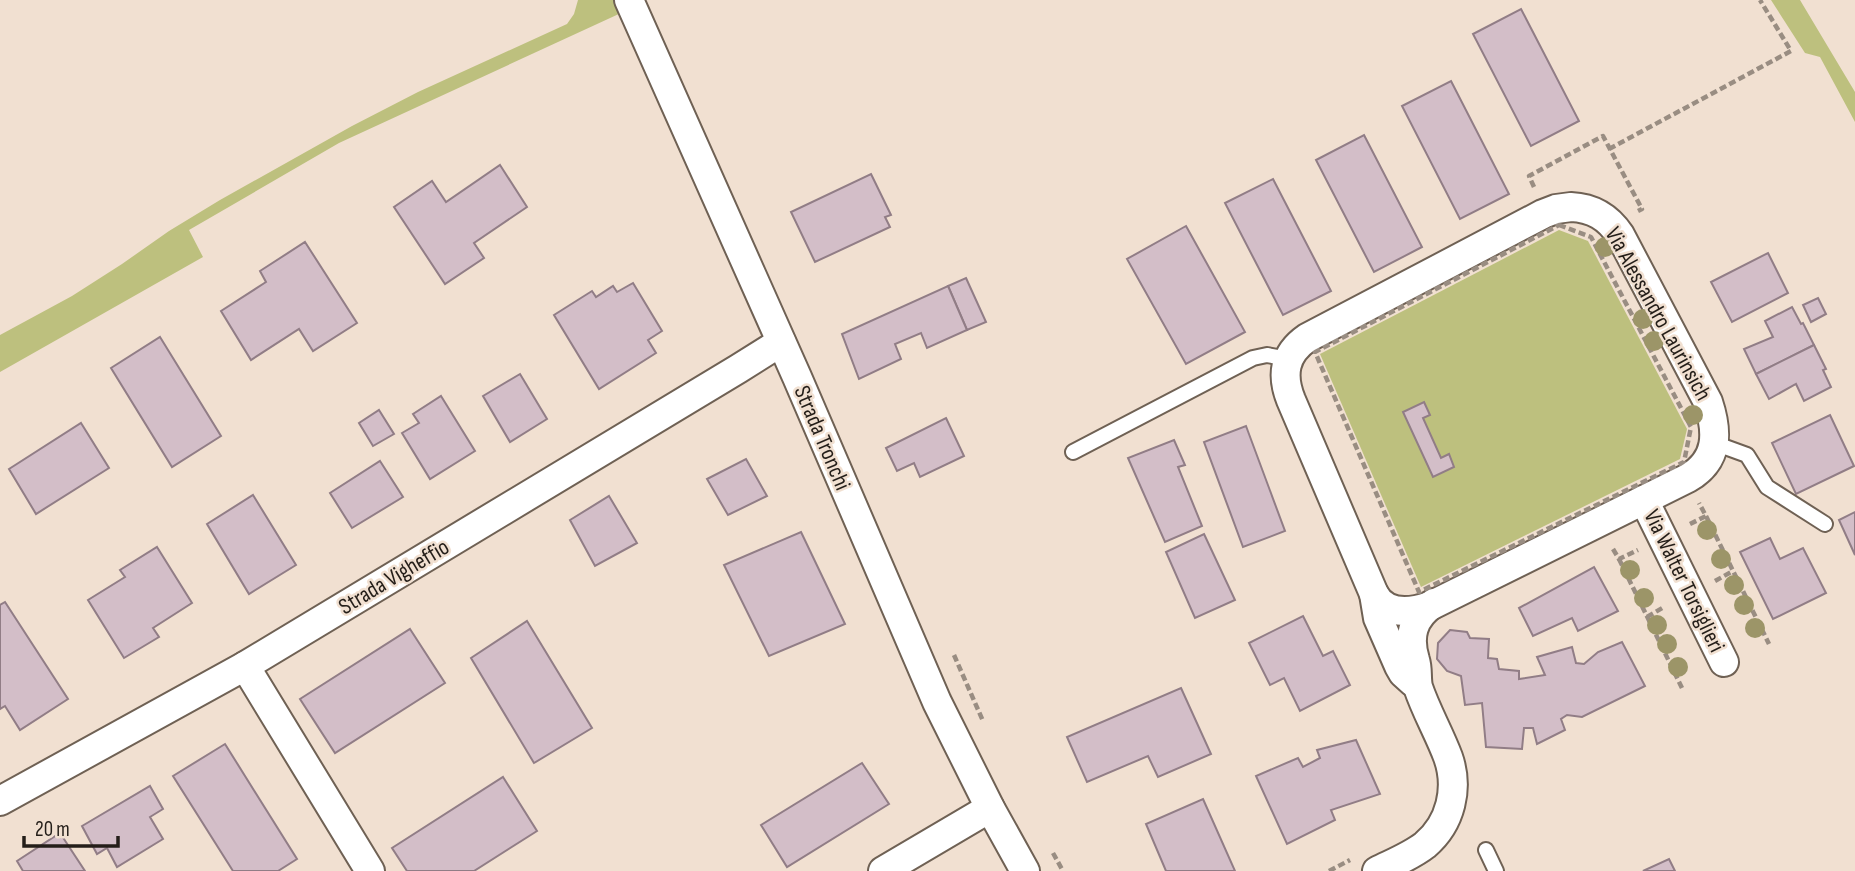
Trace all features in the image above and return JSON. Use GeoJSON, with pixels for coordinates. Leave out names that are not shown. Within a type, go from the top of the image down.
{"type":"FeatureCollection","features":[{"type":"Feature","properties":{"kind":"street","name":"Strada Tronchi"},"geometry":{"type":"LineString","coordinates":[[629,0],[781,342],[913,650],[990,808],[1025,871]]}},
{"type":"Feature","properties":{"kind":"street","name":"Via Alessandro Laurinsich"},"geometry":{"type":"LineString","coordinates":[[1288,359],[1297,345],[1307,338],[1543,214],[1563,208],[1586,209],[1606,218],[1620,236],[1708,402],[1713,417],[1714,443]]}},
{"type":"Feature","properties":{"kind":"street","name":"Strada Vigheffio"},"geometry":{"type":"LineString","coordinates":[[0,801],[245,667],[781,342]]}},
{"type":"Feature","properties":{"kind":"street"},"geometry":{"type":"LineString","coordinates":[[1288,359],[1284,375],[1288,393],[1374,594],[1381,604],[1404,611],[1419,610],[1434,603],[1696,473],[1708,461],[1714,443]]}},
{"type":"Feature","properties":{"kind":"street","name":"Via Walter Torsiglieri"},"geometry":{"type":"LineString","coordinates":[[1644,500],[1724,662]]}},
{"type":"Feature","properties":{"kind":"street"},"geometry":{"type":"LineString","coordinates":[[1374,594],[1378,618],[1399,666],[1419,689]]}},
{"type":"Feature","properties":{"kind":"street"},"geometry":{"type":"LineString","coordinates":[[1365,865],[1423,846],[1440,828],[1450,807],[1453,794],[1452,769],[1419,689],[1411,639],[1418,618],[1434,603]]}},
{"type":"Feature","properties":{"kind":"street"},"geometry":{"type":"LineString","coordinates":[[245,667],[370,871]]}},
{"type":"Feature","properties":{"kind":"street"},"geometry":{"type":"LineString","coordinates":[[883,871],[990,808]]}},
{"type":"Feature","properties":{"kind":"lane"},"geometry":{"type":"LineString","coordinates":[[1073,452],[1253,358],[1267,355],[1288,359]]}},
{"type":"Feature","properties":{"kind":"lane"},"geometry":{"type":"LineString","coordinates":[[1714,443],[1747,455],[1767,487],[1825,524]]}},
{"type":"Feature","properties":{"kind":"lane"},"geometry":{"type":"LineString","coordinates":[[1486,850],[1496,871]]}},
{"type":"Feature","properties":{"kind":"path"},"geometry":{"type":"LineString","coordinates":[[1609,149],[1791,51],[1760,0]]}},
{"type":"Feature","properties":{"kind":"path"},"geometry":{"type":"LineString","coordinates":[[1540,197],[1529,176],[1603,136],[1642,209],[1635,212]]}},
{"type":"Feature","properties":{"kind":"path"},"geometry":{"type":"LineString","coordinates":[[1559,225],[1591,237],[1691,427],[1684,461],[1419,592],[1315,352],[1559,225]]}},
{"type":"Feature","properties":{"kind":"path"},"geometry":{"type":"LineString","coordinates":[[1694,494],[1769,644]]}},
{"type":"Feature","properties":{"kind":"path"},"geometry":{"type":"LineString","coordinates":[[1619,559],[1706,516]]}},
{"type":"Feature","properties":{"kind":"path"},"geometry":{"type":"LineString","coordinates":[[1613,548],[1683,690]]}},
{"type":"Feature","properties":{"kind":"path"},"geometry":{"type":"LineString","coordinates":[[1712,583],[1733,571]]}},
{"type":"Feature","properties":{"kind":"path"},"geometry":{"type":"LineString","coordinates":[[1647,617],[1668,605]]}},
{"type":"Feature","properties":{"kind":"path"},"geometry":{"type":"LineString","coordinates":[[954,655],[984,722]]}},
{"type":"Feature","properties":{"kind":"path"},"geometry":{"type":"LineString","coordinates":[[1049,847],[1063,871]]}},
{"type":"Feature","properties":{"kind":"path"},"geometry":{"type":"LineString","coordinates":[[1329,871],[1365,865]]}},
{"type":"Feature","properties":{"kind":"green space"},"geometry":{"type":"Polygon","coordinates":[[[578,0],[615,0],[621,13],[339,143],[189,230],[203,257],[0,372],[0,335],[72,296],[220,200],[352,126],[418,92],[567,24],[574,14],[578,0]]]}},
{"type":"Feature","properties":{"kind":"green space"},"geometry":{"type":"Polygon","coordinates":[[[1771,0],[1800,0],[1855,92],[1855,122],[1820,57],[1805,53],[1771,0]]]}},
{"type":"Feature","properties":{"kind":"green space"},"geometry":{"type":"Polygon","coordinates":[[[1559,230],[1588,241],[1687,429],[1680,459],[1421,587],[1320,354],[1559,230]]]}},
{"type":"Feature","properties":{"kind":"building"},"geometry":{"type":"Polygon","coordinates":[[[1521,9],[1579,121],[1531,146],[1473,34],[1521,9]]]}},
{"type":"Feature","properties":{"kind":"building"},"geometry":{"type":"Polygon","coordinates":[[[1451,81],[1509,194],[1460,219],[1402,106],[1451,81]]]}},
{"type":"Feature","properties":{"kind":"building"},"geometry":{"type":"Polygon","coordinates":[[[1364,135],[1422,247],[1374,272],[1316,160],[1364,135]]]}},
{"type":"Feature","properties":{"kind":"building"},"geometry":{"type":"Polygon","coordinates":[[[500,165],[527,207],[474,243],[484,258],[445,284],[394,207],[432,181],[446,202],[500,165]]]}},
{"type":"Feature","properties":{"kind":"building"},"geometry":{"type":"Polygon","coordinates":[[[871,174],[891,215],[885,217],[890,227],[815,262],[791,212],[871,174]]]}},
{"type":"Feature","properties":{"kind":"building"},"geometry":{"type":"Polygon","coordinates":[[[1273,179],[1331,291],[1283,315],[1225,203],[1273,179]]]}},
{"type":"Feature","properties":{"kind":"building"},"geometry":{"type":"Polygon","coordinates":[[[1186,226],[1245,332],[1186,364],[1127,259],[1186,226]]]}},
{"type":"Feature","properties":{"kind":"building"},"geometry":{"type":"Polygon","coordinates":[[[305,242],[357,323],[313,351],[299,329],[251,360],[221,311],[266,282],[260,271],[305,242]]]}},
{"type":"Feature","properties":{"kind":"building"},"geometry":{"type":"Polygon","coordinates":[[[1768,253],[1788,293],[1732,322],[1711,282],[1768,253]]]}},
{"type":"Feature","properties":{"kind":"building"},"geometry":{"type":"Polygon","coordinates":[[[966,278],[986,322],[967,330],[948,286],[966,278]]]}},
{"type":"Feature","properties":{"kind":"building"},"geometry":{"type":"Polygon","coordinates":[[[633,283],[662,331],[648,340],[656,353],[599,389],[554,315],[592,291],[596,297],[613,286],[617,292],[633,283]]]}},
{"type":"Feature","properties":{"kind":"building"},"geometry":{"type":"Polygon","coordinates":[[[948,286],[967,330],[927,348],[921,333],[895,344],[901,359],[859,379],[842,334],[948,286]]]}},
{"type":"Feature","properties":{"kind":"building"},"geometry":{"type":"Polygon","coordinates":[[[1818,298],[1826,314],[1811,322],[1803,305],[1818,298]]]}},
{"type":"Feature","properties":{"kind":"building"},"geometry":{"type":"Polygon","coordinates":[[[1792,307],[1814,345],[1756,374],[1744,349],[1773,337],[1765,321],[1792,307]]]}},
{"type":"Feature","properties":{"kind":"building"},"geometry":{"type":"Polygon","coordinates":[[[160,337],[221,436],[172,467],[111,368],[160,337]]]}},
{"type":"Feature","properties":{"kind":"building"},"geometry":{"type":"Polygon","coordinates":[[[1814,345],[1826,369],[1823,370],[1831,387],[1804,401],[1796,384],[1769,399],[1756,374],[1814,345]]]}},
{"type":"Feature","properties":{"kind":"building"},"geometry":{"type":"Polygon","coordinates":[[[520,374],[547,419],[510,442],[483,396],[520,374]]]}},
{"type":"Feature","properties":{"kind":"building"},"geometry":{"type":"Polygon","coordinates":[[[441,396],[475,451],[430,479],[402,433],[419,423],[413,414],[441,396]]]}},
{"type":"Feature","properties":{"kind":"building"},"geometry":{"type":"Polygon","coordinates":[[[1424,402],[1430,415],[1423,418],[1441,458],[1449,454],[1454,467],[1433,477],[1403,412],[1424,402]]]}},
{"type":"Feature","properties":{"kind":"building"},"geometry":{"type":"Polygon","coordinates":[[[379,410],[394,434],[373,446],[359,423],[379,410]]]}},
{"type":"Feature","properties":{"kind":"building"},"geometry":{"type":"Polygon","coordinates":[[[1830,415],[1854,466],[1796,494],[1772,443],[1830,415]]]}},
{"type":"Feature","properties":{"kind":"building"},"geometry":{"type":"Polygon","coordinates":[[[946,418],[964,456],[920,477],[914,463],[897,471],[886,448],[946,418]]]}},
{"type":"Feature","properties":{"kind":"building"},"geometry":{"type":"Polygon","coordinates":[[[81,423],[109,468],[36,514],[9,469],[81,423]]]}},
{"type":"Feature","properties":{"kind":"building"},"geometry":{"type":"Polygon","coordinates":[[[1246,426],[1285,531],[1243,547],[1204,442],[1246,426]]]}},
{"type":"Feature","properties":{"kind":"building"},"geometry":{"type":"Polygon","coordinates":[[[1174,440],[1185,465],[1178,467],[1202,526],[1165,542],[1128,458],[1174,440]]]}},
{"type":"Feature","properties":{"kind":"building"},"geometry":{"type":"Polygon","coordinates":[[[746,459],[767,496],[728,515],[707,479],[746,459]]]}},
{"type":"Feature","properties":{"kind":"building"},"geometry":{"type":"Polygon","coordinates":[[[380,461],[403,497],[352,528],[330,493],[380,461]]]}},
{"type":"Feature","properties":{"kind":"building"},"geometry":{"type":"Polygon","coordinates":[[[253,495],[296,565],[249,594],[207,524],[253,495]]]}},
{"type":"Feature","properties":{"kind":"building"},"geometry":{"type":"Polygon","coordinates":[[[609,496],[637,543],[595,566],[570,520],[609,496]]]}},
{"type":"Feature","properties":{"kind":"building"},"geometry":{"type":"Polygon","coordinates":[[[1855,512],[1855,555],[1839,520],[1855,512]]]}},
{"type":"Feature","properties":{"kind":"building"},"geometry":{"type":"Polygon","coordinates":[[[801,532],[845,624],[769,656],[724,565],[801,532]]]}},
{"type":"Feature","properties":{"kind":"building"},"geometry":{"type":"Polygon","coordinates":[[[1204,534],[1235,600],[1195,618],[1166,552],[1204,534]]]}},
{"type":"Feature","properties":{"kind":"building"},"geometry":{"type":"Polygon","coordinates":[[[1770,538],[1780,559],[1803,548],[1826,593],[1773,619],[1740,552],[1770,538]]]}},
{"type":"Feature","properties":{"kind":"building"},"geometry":{"type":"Polygon","coordinates":[[[157,547],[192,603],[153,628],[159,637],[124,658],[88,600],[125,577],[120,570],[157,547]]]}},
{"type":"Feature","properties":{"kind":"building"},"geometry":{"type":"Polygon","coordinates":[[[1594,567],[1618,611],[1578,631],[1572,618],[1533,636],[1519,608],[1594,567]]]}},
{"type":"Feature","properties":{"kind":"building"},"geometry":{"type":"Polygon","coordinates":[[[5,602],[68,699],[20,730],[5,706],[0,709],[0,605],[5,602]]]}},
{"type":"Feature","properties":{"kind":"building"},"geometry":{"type":"Polygon","coordinates":[[[1303,616],[1323,656],[1333,651],[1350,685],[1300,711],[1284,678],[1270,685],[1249,643],[1303,616]]]}},
{"type":"Feature","properties":{"kind":"building"},"geometry":{"type":"Polygon","coordinates":[[[527,621],[592,728],[534,763],[471,658],[527,621]]]}},
{"type":"Feature","properties":{"kind":"building"},"geometry":{"type":"Polygon","coordinates":[[[410,629],[445,683],[335,753],[300,699],[410,629]]]}},
{"type":"Feature","properties":{"kind":"building"},"geometry":{"type":"Polygon","coordinates":[[[1450,630],[1467,632],[1470,638],[1489,639],[1488,658],[1497,659],[1499,669],[1519,671],[1519,679],[1545,675],[1537,657],[1572,647],[1576,663],[1584,664],[1598,652],[1622,642],[1645,686],[1582,717],[1567,715],[1561,719],[1565,730],[1537,744],[1533,728],[1524,728],[1522,749],[1486,747],[1482,703],[1465,705],[1461,676],[1447,671],[1437,659],[1438,643],[1450,630]]]}},
{"type":"Feature","properties":{"kind":"building"},"geometry":{"type":"Polygon","coordinates":[[[1181,688],[1211,754],[1158,777],[1148,756],[1087,782],[1067,737],[1181,688]]]}},
{"type":"Feature","properties":{"kind":"building"},"geometry":{"type":"Polygon","coordinates":[[[1356,740],[1380,794],[1331,810],[1335,820],[1287,844],[1256,776],[1298,758],[1303,767],[1320,758],[1317,750],[1356,740]]]}},
{"type":"Feature","properties":{"kind":"building"},"geometry":{"type":"Polygon","coordinates":[[[225,744],[297,859],[278,871],[233,871],[173,776],[225,744]]]}},
{"type":"Feature","properties":{"kind":"building"},"geometry":{"type":"Polygon","coordinates":[[[862,763],[889,804],[787,867],[761,825],[862,763]]]}},
{"type":"Feature","properties":{"kind":"building"},"geometry":{"type":"Polygon","coordinates":[[[503,777],[537,831],[474,871],[407,871],[392,848],[503,777]]]}},
{"type":"Feature","properties":{"kind":"building"},"geometry":{"type":"Polygon","coordinates":[[[150,786],[163,809],[150,817],[163,839],[117,867],[107,848],[97,854],[82,826],[150,786]]]}},
{"type":"Feature","properties":{"kind":"building"},"geometry":{"type":"Polygon","coordinates":[[[1203,799],[1235,871],[1166,871],[1146,824],[1203,799]]]}},
{"type":"Feature","properties":{"kind":"building"},"geometry":{"type":"Polygon","coordinates":[[[60,833],[85,871],[23,871],[17,861],[60,833]]]}},
{"type":"Feature","properties":{"kind":"building"},"geometry":{"type":"Polygon","coordinates":[[[1669,859],[1675,871],[1643,871],[1669,859]]]}}]}
